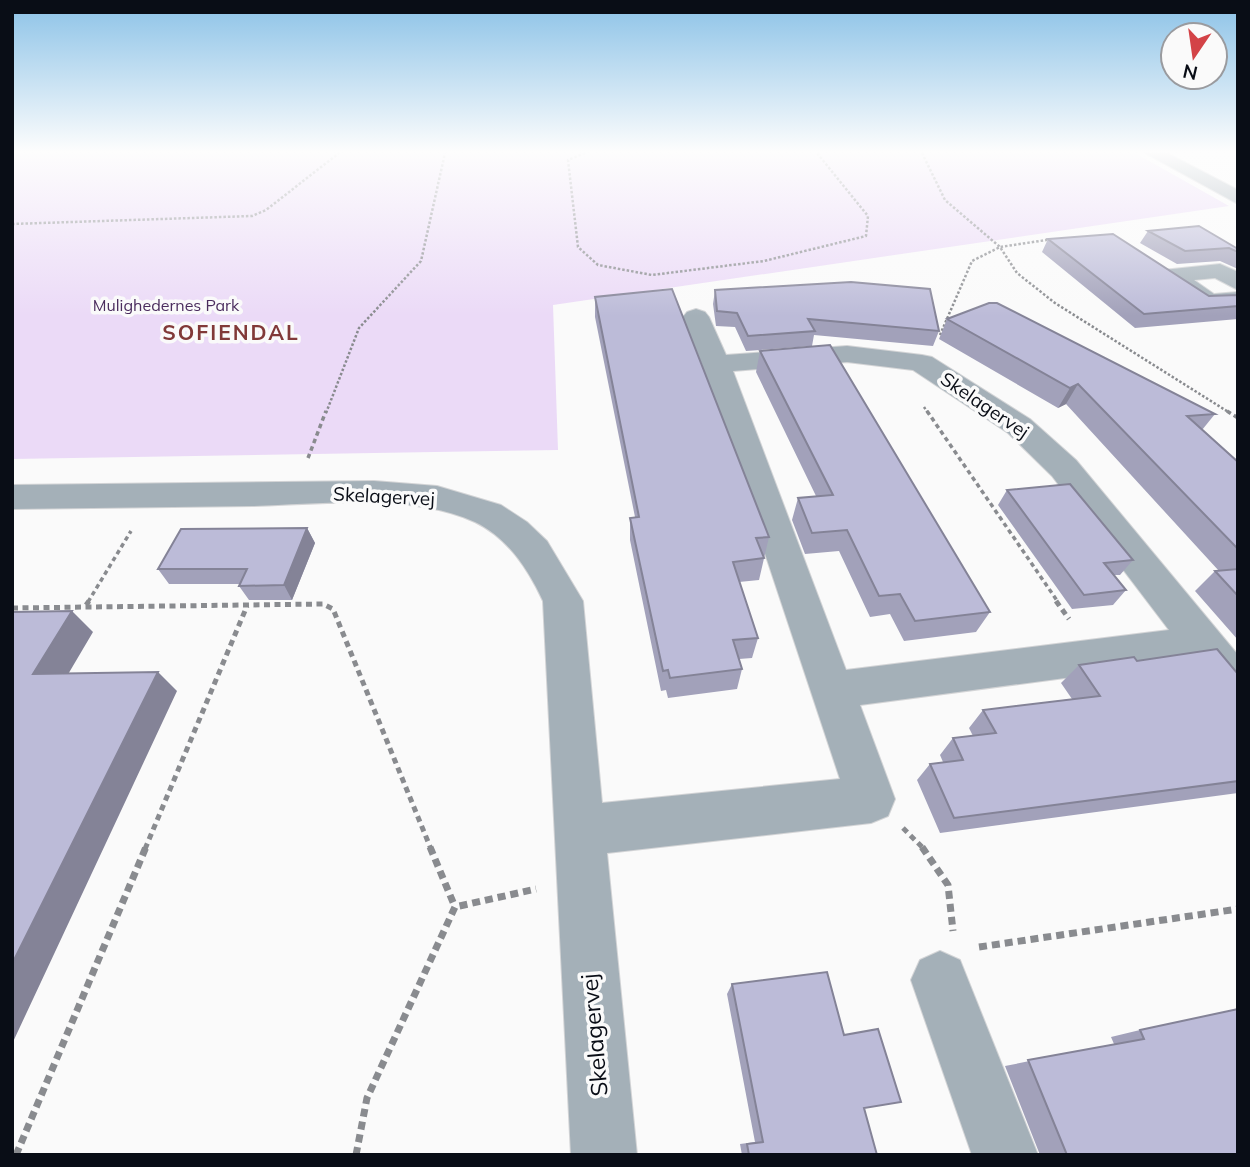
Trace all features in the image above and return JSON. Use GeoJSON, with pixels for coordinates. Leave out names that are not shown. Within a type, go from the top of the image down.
{"type":"FeatureCollection","features":[{"type":"Feature","properties":{"kind":"street"},"geometry":{"type":"LineString","coordinates":[[1238,283],[1220,271],[1160,270],[1209,302],[1238,299]]}},
{"type":"Feature","properties":{"kind":"street"},"geometry":{"type":"LineString","coordinates":[[579,831],[872,799],[716,364],[696,317]]}},
{"type":"Feature","properties":{"kind":"street","name":"Skelagervej"},"geometry":{"type":"LineString","coordinates":[[716,364],[847,354],[922,363],[1019,426],[1055,458],[1238,687]]}},
{"type":"Feature","properties":{"kind":"street","name":"Skelagervej"},"geometry":{"type":"LineString","coordinates":[[12,497],[294,493],[443,498],[487,513],[517,531],[544,561],[563,601],[604,1155]]}},
{"type":"Feature","properties":{"kind":"street"},"geometry":{"type":"LineString","coordinates":[[834,690],[1203,643]]}},
{"type":"Feature","properties":{"kind":"street"},"geometry":{"type":"LineString","coordinates":[[946,960],[1005,1155]]}},
{"type":"Feature","properties":{"kind":"path"},"geometry":{"type":"LineString","coordinates":[[12,223],[252,216],[269,207]]}},
{"type":"Feature","properties":{"kind":"path"},"geometry":{"type":"LineString","coordinates":[[294,493],[359,328],[421,261],[432,207]]}},
{"type":"Feature","properties":{"kind":"path"},"geometry":{"type":"LineString","coordinates":[[573,207],[578,247],[598,265],[652,275],[764,261],[866,236],[868,216],[861,207]]}},
{"type":"Feature","properties":{"kind":"path"},"geometry":{"type":"LineString","coordinates":[[954,207],[1000,247],[1017,273],[1055,303],[1238,418]]}},
{"type":"Feature","properties":{"kind":"path"},"geometry":{"type":"LineString","coordinates":[[86,605],[154,495]]}},
{"type":"Feature","properties":{"kind":"path"},"geometry":{"type":"LineString","coordinates":[[12,608],[323,604],[333,609],[455,907],[367,1098],[356,1155]]}},
{"type":"Feature","properties":{"kind":"path"},"geometry":{"type":"LineString","coordinates":[[16,1155],[247,606]]}},
{"type":"Feature","properties":{"kind":"path"},"geometry":{"type":"LineString","coordinates":[[872,799],[936,859],[954,904],[946,960],[980,947],[1238,909]]}},
{"type":"Feature","properties":{"kind":"path"},"geometry":{"type":"LineString","coordinates":[[455,907],[582,878]]}},
{"type":"Feature","properties":{"kind":"green space","name":"Mulighedernes Park"},"geometry":{"type":"Polygon","coordinates":[[[12,207],[1219,207],[553,305],[558,450],[12,459],[12,207]]]}},
{"type":"Feature","properties":{"kind":"building"},"geometry":{"type":"Polygon","coordinates":[[[1199,226],[1238,249],[1238,252],[1229,248],[1185,251],[1148,231],[1199,226]]]}},
{"type":"Feature","properties":{"kind":"building"},"geometry":{"type":"Polygon","coordinates":[[[1113,234],[1209,296],[1238,295],[1238,306],[1144,314],[1048,239],[1113,234]]]}},
{"type":"Feature","properties":{"kind":"building"},"geometry":{"type":"Polygon","coordinates":[[[851,282],[930,289],[939,331],[808,319],[815,331],[748,336],[737,313],[717,311],[715,290],[851,282]]]}},
{"type":"Feature","properties":{"kind":"building"},"geometry":{"type":"Polygon","coordinates":[[[672,289],[769,537],[756,538],[764,558],[733,562],[758,638],[733,640],[742,669],[670,678],[668,670],[663,671],[630,518],[639,517],[595,297],[672,289]]]}},
{"type":"Feature","properties":{"kind":"building"},"geometry":{"type":"Polygon","coordinates":[[[989,303],[997,303],[1215,414],[1187,416],[1238,462],[1238,549],[1078,384],[1070,388],[947,319],[989,303]]]}},
{"type":"Feature","properties":{"kind":"building"},"geometry":{"type":"Polygon","coordinates":[[[830,345],[990,612],[915,621],[900,594],[879,596],[847,530],[812,533],[798,498],[833,495],[760,351],[830,345]]]}},
{"type":"Feature","properties":{"kind":"building"},"geometry":{"type":"Polygon","coordinates":[[[1070,484],[1133,560],[1104,563],[1126,590],[1084,595],[1007,490],[1070,484]]]}},
{"type":"Feature","properties":{"kind":"building"},"geometry":{"type":"Polygon","coordinates":[[[307,528],[284,585],[239,586],[247,569],[158,569],[181,529],[307,528]]]}},
{"type":"Feature","properties":{"kind":"building"},"geometry":{"type":"Polygon","coordinates":[[[1238,569],[1238,596],[1215,571],[1238,569]]]}},
{"type":"Feature","properties":{"kind":"building"},"geometry":{"type":"Polygon","coordinates":[[[72,611],[33,674],[158,672],[12,964],[12,612],[72,611]]]}},
{"type":"Feature","properties":{"kind":"building"},"geometry":{"type":"Polygon","coordinates":[[[1217,649],[1238,674],[1238,781],[954,818],[930,764],[963,760],[953,738],[996,733],[983,710],[1100,696],[1079,665],[1134,657],[1137,661],[1217,649]]]}},
{"type":"Feature","properties":{"kind":"building"},"geometry":{"type":"Polygon","coordinates":[[[827,972],[844,1035],[878,1029],[901,1102],[864,1108],[877,1155],[749,1155],[747,1144],[763,1142],[732,984],[827,972]]]}},
{"type":"Feature","properties":{"kind":"building"},"geometry":{"type":"Polygon","coordinates":[[[1238,1009],[1238,1155],[1067,1155],[1028,1060],[1144,1039],[1140,1030],[1238,1009]]]}},
{"type":"Feature","properties":{"kind":"district","name":"SOFIENDAL"},"geometry":{"type":"Point","coordinates":[231,332]}}]}
